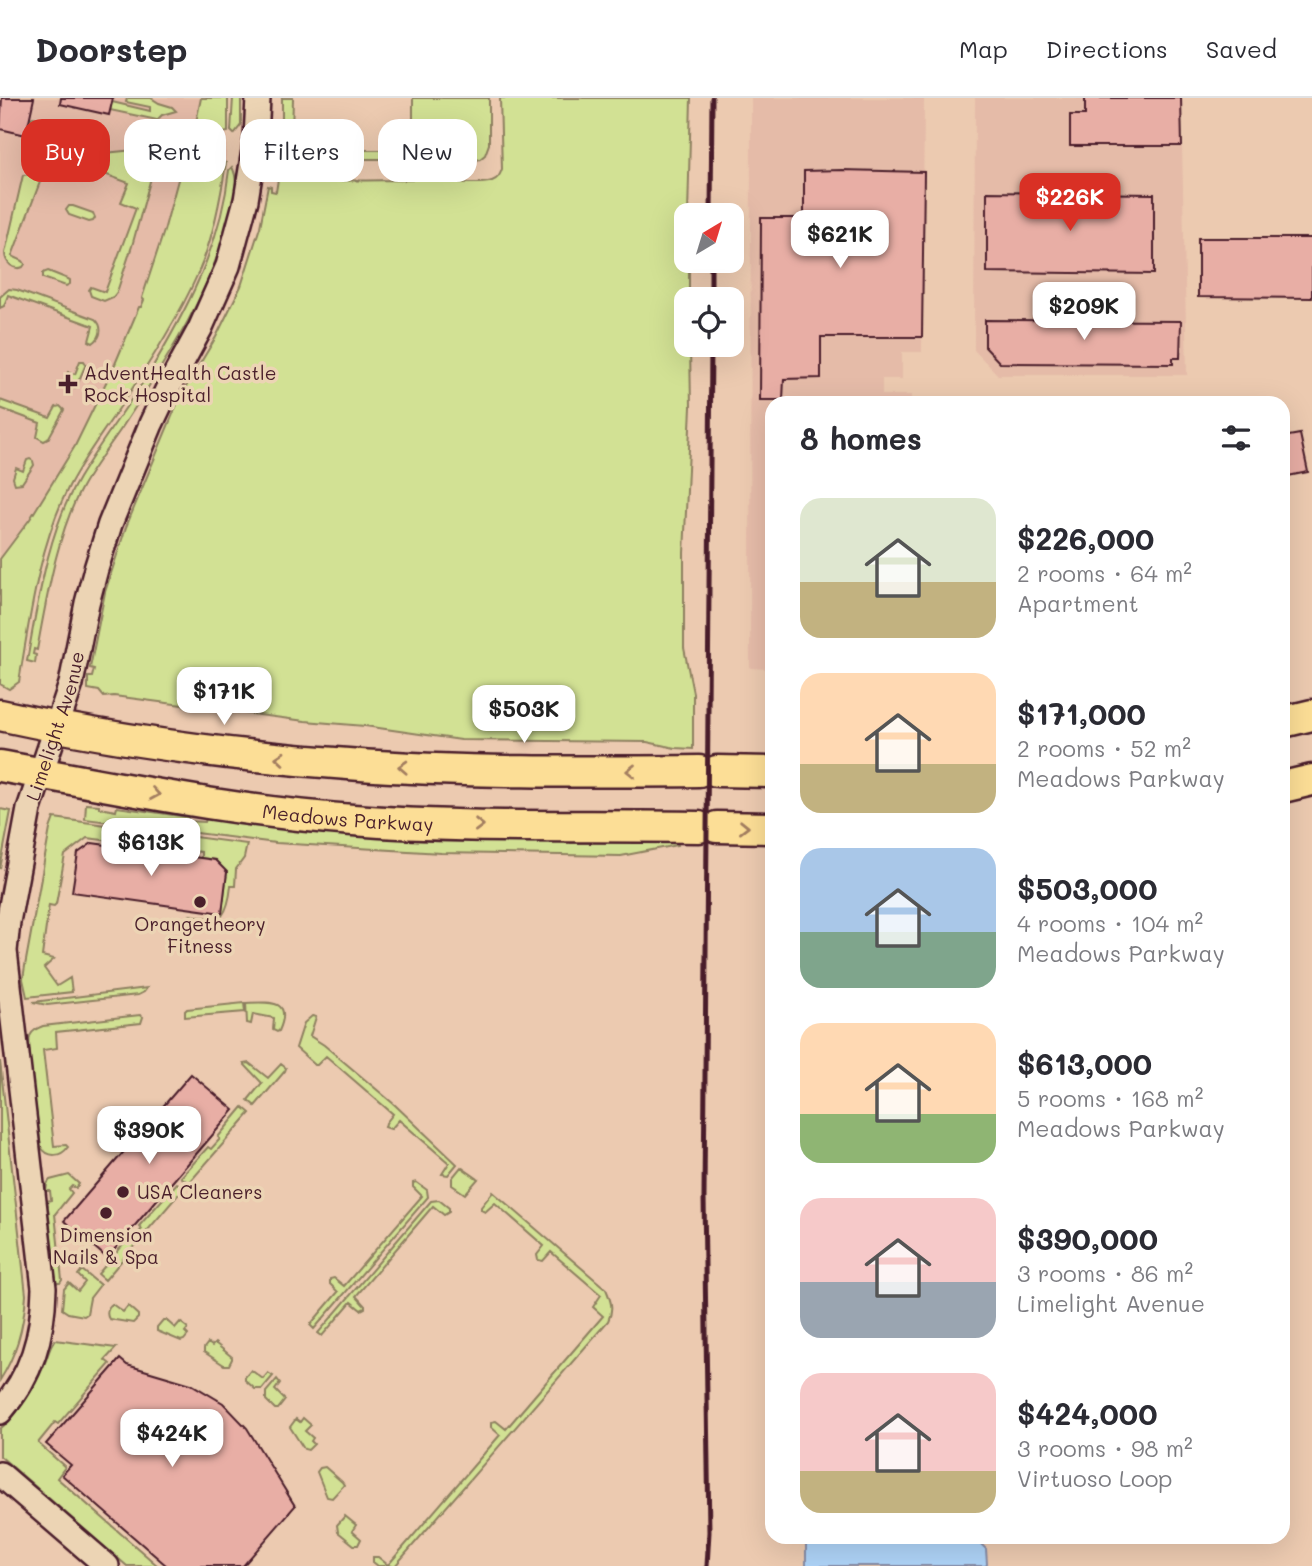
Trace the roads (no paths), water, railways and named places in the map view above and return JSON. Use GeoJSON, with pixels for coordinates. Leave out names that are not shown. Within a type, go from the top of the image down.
{"type":"FeatureCollection","features":[{"type":"Feature","properties":{"kind":"main road"},"geometry":{"type":"LineString","coordinates":[[0,715],[200,749],[348,764],[507,771],[765,772]]}},
{"type":"Feature","properties":{"kind":"main road"},"geometry":{"type":"LineString","coordinates":[[1290,720],[1312,715]]}},
{"type":"Feature","properties":{"kind":"main road","name":"Meadows Parkway"},"geometry":{"type":"LineString","coordinates":[[0,766],[262,810],[351,820],[429,824],[765,828]]}},
{"type":"Feature","properties":{"kind":"street","name":"Limelight Avenue"},"geometry":{"type":"LineString","coordinates":[[0,1412],[17,1390],[32,1362],[40,1334],[44,1288],[5,951],[29,808],[71,684],[87,603],[107,533],[160,406],[205,320],[231,256],[248,187],[256,138],[258,98]]}},
{"type":"Feature","properties":{"kind":"street"},"geometry":{"type":"LineString","coordinates":[[0,1474],[107,1566]]}},
{"type":"Feature","properties":{"kind":"water"},"geometry":{"type":"Polygon","coordinates":[[[806,1544],[981,1544],[986,1549],[987,1564],[986,1566],[806,1566],[806,1544]]]}},
{"type":"Feature","properties":{"kind":"railway"},"geometry":{"type":"LineString","coordinates":[[711,203],[712,98]]}},
{"type":"Feature","properties":{"kind":"railway"},"geometry":{"type":"LineString","coordinates":[[711,273],[711,287]]}},
{"type":"Feature","properties":{"kind":"railway"},"geometry":{"type":"LineString","coordinates":[[707,1566],[709,1532],[704,1197],[711,357]]}},
{"type":"Feature","properties":{"kind":"place","name":"AdventHealth Castle Rock Hospital"},"geometry":{"type":"Point","coordinates":[68,384]}},
{"type":"Feature","properties":{"kind":"place","name":"Orangetheory Fitness"},"geometry":{"type":"Point","coordinates":[200,902]}},
{"type":"Feature","properties":{"kind":"place","name":"USA Cleaners"},"geometry":{"type":"Point","coordinates":[123,1192]}},
{"type":"Feature","properties":{"kind":"place","name":"Dimension Nails & Spa"},"geometry":{"type":"Point","coordinates":[106,1213]}}]}
